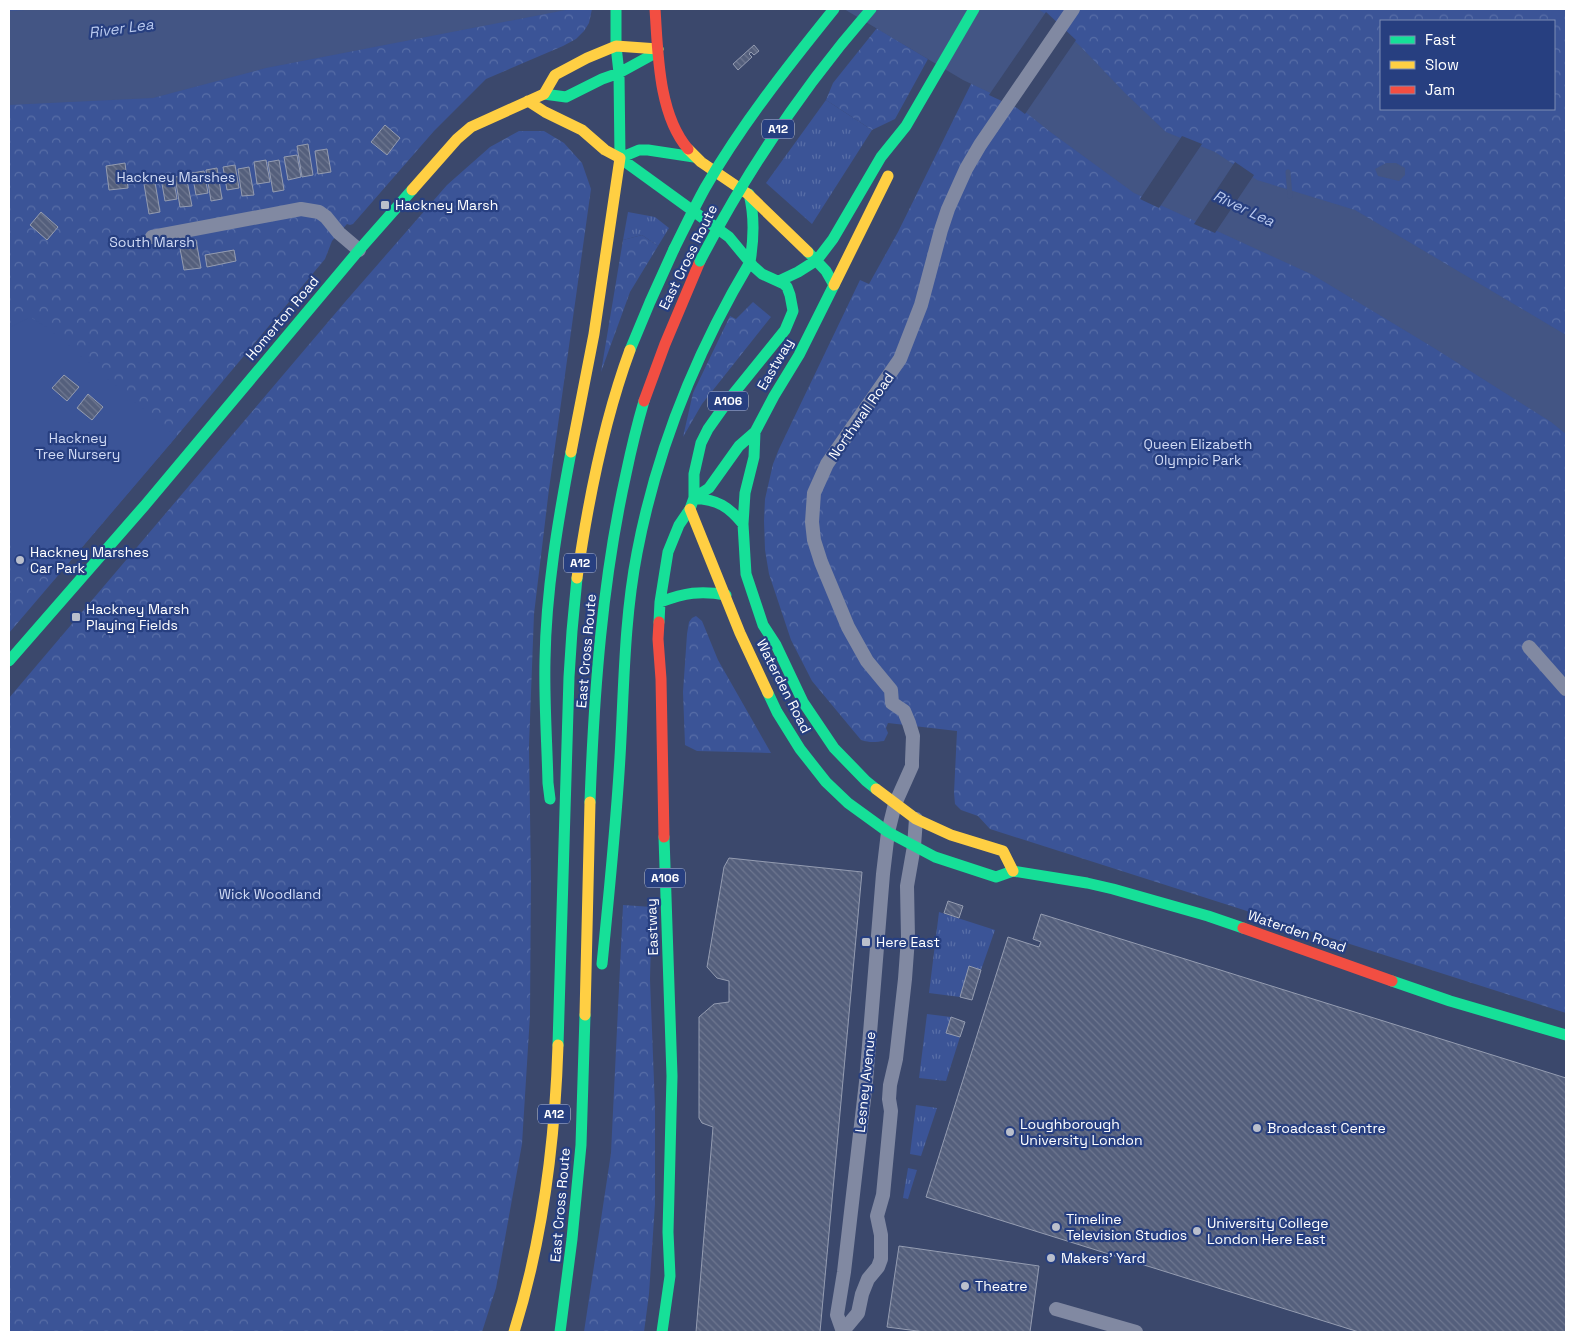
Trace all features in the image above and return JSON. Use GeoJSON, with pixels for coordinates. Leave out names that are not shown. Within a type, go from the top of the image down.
{"type":"FeatureCollection","features":[{"type":"Feature","properties":{"kind":"main road","name":"East Cross Route"},"geometry":{"type":"LineString","coordinates":[[514,1332],[530,1274],[548,1173],[555,1107],[559,1030],[565,770],[573,616],[592,489],[606,427],[628,356],[644,315],[674,249],[705,188],[742,130],[787,67],[834,9]]}},
{"type":"Feature","properties":{"kind":"main road","name":"East Cross Route"},"geometry":{"type":"LineString","coordinates":[[560,1332],[577,1193],[583,1110],[592,756],[605,600],[614,540],[636,429],[651,381],[680,306],[700,260],[730,204],[801,96],[870,9]]}},
{"type":"Feature","properties":{"kind":"main road"},"geometry":{"type":"LineString","coordinates":[[528,101],[582,130],[605,150],[620,158],[729,237],[762,274],[779,281],[817,260],[833,239],[881,157],[906,126],[974,9]]}},
{"type":"Feature","properties":{"kind":"main road"},"geometry":{"type":"LineString","coordinates":[[655,10],[661,78],[667,109],[672,123],[683,142],[694,157],[749,194],[792,238],[817,260],[830,275],[834,285]]}},
{"type":"Feature","properties":{"kind":"main road"},"geometry":{"type":"LineString","coordinates":[[616,12],[620,158]]}},
{"type":"Feature","properties":{"kind":"main road"},"geometry":{"type":"LineString","coordinates":[[616,46],[658,49],[650,56],[619,73],[602,79],[566,97],[544,94],[554,75],[616,46]]}},
{"type":"Feature","properties":{"kind":"main road","name":"Homerton Road"},"geometry":{"type":"LineString","coordinates":[[9,661],[146,504],[359,250],[457,139],[471,127],[544,94]]}},
{"type":"Feature","properties":{"kind":"main road","name":"Eastway"},"geometry":{"type":"LineString","coordinates":[[662,1332],[670,1276],[668,1232],[672,1076],[662,784],[661,679],[658,639],[660,602],[668,552],[679,525],[692,504],[709,488],[739,446],[755,432],[799,355],[895,161],[906,126]]}},
{"type":"Feature","properties":{"kind":"main road"},"geometry":{"type":"LineString","coordinates":[[620,158],[639,150],[694,157]]}},
{"type":"Feature","properties":{"kind":"main road","name":"A12"},"geometry":{"type":"LineString","coordinates":[[562,891],[547,775],[545,660],[551,577],[561,508],[596,324],[620,158]]}},
{"type":"Feature","properties":{"kind":"main road"},"geometry":{"type":"LineString","coordinates":[[601,971],[618,791],[627,625],[639,544],[646,511],[667,439],[690,375],[724,304],[750,262],[754,242],[754,215],[749,194]]}},
{"type":"Feature","properties":{"kind":"main road","name":"Eastway"},"geometry":{"type":"LineString","coordinates":[[692,504],[696,464],[701,443],[708,429],[788,324],[793,311],[790,296],[787,287],[779,281]]}},
{"type":"Feature","properties":{"kind":"main road","name":"Waterden Road"},"geometry":{"type":"LineString","coordinates":[[755,432],[754,457],[746,493],[742,524],[746,574],[763,625],[776,645],[803,702],[834,748],[866,781],[916,819],[951,834],[1003,851],[1013,872]]}},
{"type":"Feature","properties":{"kind":"main road"},"geometry":{"type":"LineString","coordinates":[[692,504],[710,500],[720,503],[733,511],[742,524]]}},
{"type":"Feature","properties":{"kind":"main road","name":"Waterden Road"},"geometry":{"type":"LineString","coordinates":[[692,504],[740,632],[777,712],[800,749],[826,782],[837,793],[888,832],[935,858],[996,877],[1013,872],[1113,889],[1208,916],[1450,1001],[1566,1035]]}},
{"type":"Feature","properties":{"kind":"main road"},"geometry":{"type":"LineString","coordinates":[[660,602],[674,596],[695,591],[726,595]]}},
{"type":"Feature","properties":{"kind":"main road","name":"A12"},"geometry":{"type":"LineString","coordinates":[[584,1050],[596,998]]}},
{"type":"Feature","properties":{"kind":"street","name":"Northwall Road"},"geometry":{"type":"LineString","coordinates":[[888,832],[895,804],[912,766],[913,744],[909,723],[904,711],[892,703],[891,690],[867,661],[848,627],[821,562],[814,540],[812,522],[814,493],[827,464],[900,359],[921,305],[937,242],[948,209],[966,169],[990,130],[1073,9]]}},
{"type":"Feature","properties":{"kind":"street"},"geometry":{"type":"LineString","coordinates":[[152,237],[301,209],[319,212],[359,250]]}},
{"type":"Feature","properties":{"kind":"street"},"geometry":{"type":"LineString","coordinates":[[1529,647],[1566,689]]}},
{"type":"Feature","properties":{"kind":"street"},"geometry":{"type":"LineString","coordinates":[[914,846],[916,819]]}},
{"type":"Feature","properties":{"kind":"street","name":"Lesney Avenue"},"geometry":{"type":"LineString","coordinates":[[888,832],[866,1082],[844,1272],[837,1315],[843,1331],[858,1313],[862,1294],[868,1279],[878,1267],[881,1259],[881,1235],[877,1216],[883,1195],[891,1111],[889,1099],[890,1085],[896,1059],[905,978],[908,929],[907,886],[914,846]]}},
{"type":"Feature","properties":{"kind":"street"},"geometry":{"type":"LineString","coordinates":[[1056,1309],[1136,1332]]}},
{"type":"Feature","properties":{"kind":"green space","name":"South Marsh"},"geometry":{"type":"Polygon","coordinates":[[[9,9],[592,9],[589,23],[576,39],[486,79],[434,131],[353,224],[347,224],[332,241],[325,259],[9,633],[9,9]]]}},
{"type":"Feature","properties":{"kind":"green space","name":"Queen Elizabeth Olympic Park"},"geometry":{"type":"Polygon","coordinates":[[[1008,9],[1566,9],[1566,1013],[990,829],[978,816],[961,810],[955,804],[957,731],[888,723],[886,728],[888,733],[884,741],[870,742],[861,740],[812,681],[791,640],[769,574],[765,550],[764,521],[765,499],[773,464],[779,449],[860,280],[869,284],[898,232],[1008,9]]]}},
{"type":"Feature","properties":{"kind":"green space"},"geometry":{"type":"Polygon","coordinates":[[[877,28],[928,59],[895,119],[872,130],[826,100],[833,83],[877,28]]]}},
{"type":"Feature","properties":{"kind":"green space"},"geometry":{"type":"Polygon","coordinates":[[[826,100],[872,130],[812,224],[766,183],[826,100]]]}},
{"type":"Feature","properties":{"kind":"green space","name":"Wick Woodland"},"geometry":{"type":"Polygon","coordinates":[[[519,131],[544,131],[564,143],[582,163],[591,189],[549,489],[534,614],[529,746],[531,878],[530,1015],[522,1144],[496,1288],[482,1332],[9,1332],[9,698],[345,302],[447,185],[490,147],[519,131]]]}},
{"type":"Feature","properties":{"kind":"green space"},"geometry":{"type":"Polygon","coordinates":[[[628,212],[655,217],[669,228],[658,246],[642,235],[623,240],[628,212]]]}},
{"type":"Feature","properties":{"kind":"green space"},"geometry":{"type":"Polygon","coordinates":[[[642,235],[658,246],[630,292],[601,372],[623,240],[642,235]]]}},
{"type":"Feature","properties":{"kind":"green space"},"geometry":{"type":"Polygon","coordinates":[[[753,302],[771,317],[702,404],[683,437],[693,393],[730,316],[736,319],[753,302]]]}},
{"type":"Feature","properties":{"kind":"green space","name":"Hackney Tree Nursery"},"geometry":{"type":"Polygon","coordinates":[[[30,317],[48,328],[176,437],[54,580],[9,540],[9,328],[30,317]]]}},
{"type":"Feature","properties":{"kind":"green space"},"geometry":{"type":"Polygon","coordinates":[[[696,616],[702,621],[718,660],[771,753],[697,751],[685,745],[683,692],[687,634],[689,622],[696,616]]]}},
{"type":"Feature","properties":{"kind":"green space"},"geometry":{"type":"Polygon","coordinates":[[[623,905],[652,907],[650,979],[655,1107],[655,1204],[649,1294],[644,1332],[584,1332],[611,1153],[623,905]]]}},
{"type":"Feature","properties":{"kind":"green space"},"geometry":{"type":"Polygon","coordinates":[[[939,912],[995,930],[981,970],[969,966],[960,997],[929,993],[939,912]]]}},
{"type":"Feature","properties":{"kind":"green space"},"geometry":{"type":"Polygon","coordinates":[[[927,1014],[951,1017],[947,1033],[960,1037],[946,1081],[919,1078],[927,1014]]]}},
{"type":"Feature","properties":{"kind":"green space"},"geometry":{"type":"Polygon","coordinates":[[[916,1105],[937,1108],[921,1156],[910,1154],[916,1105]]]}},
{"type":"Feature","properties":{"kind":"green space"},"geometry":{"type":"Polygon","coordinates":[[[908,1168],[917,1170],[908,1199],[903,1198],[908,1168]]]}},
{"type":"Feature","properties":{"kind":"water","name":"River Lea"},"geometry":{"type":"Polygon","coordinates":[[[42,9],[571,9],[266,68],[153,98],[9,105],[9,11],[42,9]]]}},
{"type":"Feature","properties":{"kind":"water","name":"River Lea"},"geometry":{"type":"Polygon","coordinates":[[[844,9],[1038,9],[1081,47],[1166,132],[1215,152],[1257,180],[1355,210],[1566,335],[1566,434],[1551,422],[1434,348],[1313,275],[1134,193],[1018,106],[963,80],[844,9]]]}},
{"type":"Feature","properties":{"kind":"water"},"geometry":{"type":"Polygon","coordinates":[[[1386,163],[1396,163],[1405,168],[1405,175],[1399,181],[1378,176],[1375,169],[1386,163]]]}},
{"type":"Feature","properties":{"kind":"pier"},"geometry":{"type":"Polygon","coordinates":[[[1046,12],[1076,40],[1025,114],[1017,108],[989,95],[1046,12]]]}},
{"type":"Feature","properties":{"kind":"pier"},"geometry":{"type":"Polygon","coordinates":[[[1182,136],[1202,144],[1159,208],[1140,199],[1182,136]]]}},
{"type":"Feature","properties":{"kind":"pier"},"geometry":{"type":"Polygon","coordinates":[[[1235,162],[1254,175],[1215,233],[1194,224],[1235,162]]]}},
{"type":"Feature","properties":{"kind":"building"},"geometry":{"type":"Polygon","coordinates":[[[754,45],[759,51],[754,55],[751,52],[749,54],[752,57],[738,70],[733,64],[754,45]]]}},
{"type":"Feature","properties":{"kind":"building"},"geometry":{"type":"Polygon","coordinates":[[[385,125],[400,138],[387,155],[371,142],[385,125]]]}},
{"type":"Feature","properties":{"kind":"building"},"geometry":{"type":"Polygon","coordinates":[[[308,144],[313,175],[302,177],[297,146],[308,144]]]}},
{"type":"Feature","properties":{"kind":"building"},"geometry":{"type":"Polygon","coordinates":[[[327,149],[331,172],[318,174],[315,151],[327,149]]]}},
{"type":"Feature","properties":{"kind":"building"},"geometry":{"type":"Polygon","coordinates":[[[297,155],[301,177],[288,180],[284,157],[297,155]]]}},
{"type":"Feature","properties":{"kind":"building"},"geometry":{"type":"Polygon","coordinates":[[[266,160],[270,182],[257,184],[254,162],[266,160]]]}},
{"type":"Feature","properties":{"kind":"building"},"geometry":{"type":"Polygon","coordinates":[[[279,160],[284,190],[273,192],[268,162],[279,160]]]}},
{"type":"Feature","properties":{"kind":"building"},"geometry":{"type":"Polygon","coordinates":[[[125,163],[128,188],[109,190],[106,166],[125,163]]]}},
{"type":"Feature","properties":{"kind":"building"},"geometry":{"type":"Polygon","coordinates":[[[235,165],[239,188],[227,190],[223,167],[235,165]]]}},
{"type":"Feature","properties":{"kind":"building"},"geometry":{"type":"Polygon","coordinates":[[[249,167],[254,195],[242,196],[238,169],[249,167]]]}},
{"type":"Feature","properties":{"kind":"building"},"geometry":{"type":"Polygon","coordinates":[[[217,168],[222,199],[211,201],[206,170],[217,168]]]}},
{"type":"Feature","properties":{"kind":"building"},"geometry":{"type":"Polygon","coordinates":[[[204,171],[208,193],[196,195],[192,173],[204,171]]]}},
{"type":"Feature","properties":{"kind":"building"},"geometry":{"type":"Polygon","coordinates":[[[186,175],[192,206],[180,207],[175,177],[186,175]]]}},
{"type":"Feature","properties":{"kind":"building"},"geometry":{"type":"Polygon","coordinates":[[[173,176],[177,199],[165,201],[161,178],[173,176]]]}},
{"type":"Feature","properties":{"kind":"building"},"geometry":{"type":"Polygon","coordinates":[[[155,182],[160,212],[149,214],[144,184],[155,182]]]}},
{"type":"Feature","properties":{"kind":"building"},"geometry":{"type":"Polygon","coordinates":[[[41,212],[58,227],[47,240],[30,225],[41,212]]]}},
{"type":"Feature","properties":{"kind":"building"},"geometry":{"type":"Polygon","coordinates":[[[196,240],[201,268],[184,270],[179,243],[196,240]]]}},
{"type":"Feature","properties":{"kind":"building"},"geometry":{"type":"Polygon","coordinates":[[[234,250],[236,261],[207,267],[205,255],[234,250]]]}},
{"type":"Feature","properties":{"kind":"building"},"geometry":{"type":"Polygon","coordinates":[[[64,375],[79,387],[67,401],[52,388],[64,375]]]}},
{"type":"Feature","properties":{"kind":"building"},"geometry":{"type":"Polygon","coordinates":[[[88,394],[103,407],[92,420],[77,408],[88,394]]]}},
{"type":"Feature","properties":{"kind":"building"},"geometry":{"type":"Polygon","coordinates":[[[729,858],[862,872],[820,1332],[696,1332],[713,1127],[702,1123],[699,1118],[699,1017],[714,1004],[729,1002],[729,981],[717,978],[707,967],[724,867],[729,858]]]}},
{"type":"Feature","properties":{"kind":"building"},"geometry":{"type":"Polygon","coordinates":[[[948,901],[963,906],[959,918],[944,913],[948,901]]]}},
{"type":"Feature","properties":{"kind":"building","name":"Broadcast Centre"},"geometry":{"type":"Polygon","coordinates":[[[1041,914],[1566,1078],[1566,1332],[1359,1332],[926,1197],[1008,937],[1039,947],[1041,942],[1033,939],[1041,914]]]}},
{"type":"Feature","properties":{"kind":"building"},"geometry":{"type":"Polygon","coordinates":[[[969,966],[981,970],[972,1000],[960,997],[969,966]]]}},
{"type":"Feature","properties":{"kind":"building"},"geometry":{"type":"Polygon","coordinates":[[[951,1017],[965,1022],[960,1037],[946,1033],[951,1017]]]}},
{"type":"Feature","properties":{"kind":"building","name":"Theatre"},"geometry":{"type":"Polygon","coordinates":[[[899,1246],[1039,1266],[1030,1332],[925,1332],[887,1327],[899,1246]]]}},
{"type":"Feature","properties":{"kind":"waterway"},"geometry":{"type":"LineString","coordinates":[[1288,172],[1290,196]]}},
{"type":"Feature","properties":{"kind":"traffic: fast"},"geometry":{"type":"LineString","coordinates":[[616,9],[620,158]]}},
{"type":"Feature","properties":{"kind":"traffic: fast"},"geometry":{"type":"LineString","coordinates":[[674,249],[705,188],[734,141],[834,9]]}},
{"type":"Feature","properties":{"kind":"traffic: fast"},"geometry":{"type":"LineString","coordinates":[[700,261],[737,194],[778,130],[822,68],[871,9]]}},
{"type":"Feature","properties":{"kind":"traffic: fast"},"geometry":{"type":"LineString","coordinates":[[817,260],[833,239],[881,157],[906,126],[974,9]]}},
{"type":"Feature","properties":{"kind":"traffic: fast"},"geometry":{"type":"LineString","coordinates":[[544,94],[566,97],[602,79],[619,73],[650,56],[658,49]]}},
{"type":"Feature","properties":{"kind":"traffic: fast"},"geometry":{"type":"LineString","coordinates":[[620,158],[639,150],[694,157]]}},
{"type":"Feature","properties":{"kind":"traffic: fast"},"geometry":{"type":"LineString","coordinates":[[620,158],[729,237],[762,274],[784,284],[790,295],[793,311],[785,330],[730,398],[708,429],[701,443],[694,474],[694,498],[690,509],[679,525],[668,552],[660,602],[659,622]]}},
{"type":"Feature","properties":{"kind":"traffic: fast"},"geometry":{"type":"LineString","coordinates":[[9,661],[146,504],[359,250],[412,190]]}},
{"type":"Feature","properties":{"kind":"traffic: fast"},"geometry":{"type":"LineString","coordinates":[[749,194],[753,228],[750,262]]}},
{"type":"Feature","properties":{"kind":"traffic: fast"},"geometry":{"type":"LineString","coordinates":[[630,350],[674,249]]}},
{"type":"Feature","properties":{"kind":"traffic: fast"},"geometry":{"type":"LineString","coordinates":[[694,498],[709,488],[739,446],[755,432],[799,355],[834,285],[826,271],[808,252]]}},
{"type":"Feature","properties":{"kind":"traffic: fast"},"geometry":{"type":"LineString","coordinates":[[779,281],[817,260]]}},
{"type":"Feature","properties":{"kind":"traffic: fast"},"geometry":{"type":"LineString","coordinates":[[602,964],[620,757],[629,604],[645,514],[655,476],[680,403],[712,332],[750,262]]}},
{"type":"Feature","properties":{"kind":"traffic: fast"},"geometry":{"type":"LineString","coordinates":[[590,802],[597,678],[605,596],[618,515],[644,401]]}},
{"type":"Feature","properties":{"kind":"traffic: fast"},"geometry":{"type":"LineString","coordinates":[[755,432],[754,457],[745,493],[743,524],[746,574],[763,625],[776,645],[803,702],[834,748],[876,789]]}},
{"type":"Feature","properties":{"kind":"traffic: fast"},"geometry":{"type":"LineString","coordinates":[[550,799],[545,706],[546,634],[554,556],[571,452]]}},
{"type":"Feature","properties":{"kind":"traffic: fast"},"geometry":{"type":"LineString","coordinates":[[694,498],[710,500],[722,505],[743,524]]}},
{"type":"Feature","properties":{"kind":"traffic: fast"},"geometry":{"type":"LineString","coordinates":[[558,1045],[569,677],[577,578]]}},
{"type":"Feature","properties":{"kind":"traffic: fast"},"geometry":{"type":"LineString","coordinates":[[660,602],[693,593],[726,595]]}},
{"type":"Feature","properties":{"kind":"traffic: fast"},"geometry":{"type":"LineString","coordinates":[[768,693],[777,712],[800,749],[826,782],[848,803],[888,832],[935,857],[996,877],[1013,871],[1087,883],[1208,916],[1243,928]]}},
{"type":"Feature","properties":{"kind":"traffic: fast"},"geometry":{"type":"LineString","coordinates":[[662,1332],[670,1276],[668,1232],[672,1076],[664,837]]}},
{"type":"Feature","properties":{"kind":"traffic: fast"},"geometry":{"type":"LineString","coordinates":[[1392,981],[1450,1001],[1566,1035]]}},
{"type":"Feature","properties":{"kind":"traffic: fast"},"geometry":{"type":"LineString","coordinates":[[560,1332],[572,1239],[581,1145],[585,1015]]}},
{"type":"Feature","properties":{"kind":"traffic: slow"},"geometry":{"type":"LineString","coordinates":[[412,190],[457,139],[471,127],[544,94],[555,75],[587,58],[616,46],[658,49]]}},
{"type":"Feature","properties":{"kind":"traffic: slow"},"geometry":{"type":"LineString","coordinates":[[528,101],[545,112],[582,130],[605,150],[620,158]]}},
{"type":"Feature","properties":{"kind":"traffic: slow"},"geometry":{"type":"LineString","coordinates":[[688,149],[701,162],[748,194],[808,252]]}},
{"type":"Feature","properties":{"kind":"traffic: slow"},"geometry":{"type":"LineString","coordinates":[[571,452],[594,334],[620,158]]}},
{"type":"Feature","properties":{"kind":"traffic: slow"},"geometry":{"type":"LineString","coordinates":[[834,285],[888,176]]}},
{"type":"Feature","properties":{"kind":"traffic: slow"},"geometry":{"type":"LineString","coordinates":[[577,578],[597,462],[620,378],[630,350]]}},
{"type":"Feature","properties":{"kind":"traffic: slow"},"geometry":{"type":"LineString","coordinates":[[690,509],[740,633],[768,693]]}},
{"type":"Feature","properties":{"kind":"traffic: slow"},"geometry":{"type":"LineString","coordinates":[[876,789],[916,819],[951,835],[1003,851],[1013,871]]}},
{"type":"Feature","properties":{"kind":"traffic: slow"},"geometry":{"type":"LineString","coordinates":[[585,1015],[590,802]]}},
{"type":"Feature","properties":{"kind":"traffic: slow"},"geometry":{"type":"LineString","coordinates":[[514,1332],[533,1262],[546,1190],[554,1118],[558,1045]]}},
{"type":"Feature","properties":{"kind":"traffic: jam"},"geometry":{"type":"LineString","coordinates":[[655,9],[661,82],[665,101],[678,135],[688,149]]}},
{"type":"Feature","properties":{"kind":"traffic: jam"},"geometry":{"type":"LineString","coordinates":[[644,401],[665,344],[700,261]]}},
{"type":"Feature","properties":{"kind":"traffic: jam"},"geometry":{"type":"LineString","coordinates":[[659,622],[664,837]]}},
{"type":"Feature","properties":{"kind":"traffic: jam"},"geometry":{"type":"LineString","coordinates":[[1243,928],[1392,981]]}},
{"type":"Feature","properties":{"kind":"place","name":"Hackney Marsh"},"geometry":{"type":"Point","coordinates":[385,205]}},
{"type":"Feature","properties":{"kind":"place","name":"Hackney Marshes Car Park"},"geometry":{"type":"Point","coordinates":[20,560]}},
{"type":"Feature","properties":{"kind":"place","name":"Hackney Marsh Playing Fields"},"geometry":{"type":"Point","coordinates":[76,617]}},
{"type":"Feature","properties":{"kind":"place","name":"Here East"},"geometry":{"type":"Point","coordinates":[866,942]}},
{"type":"Feature","properties":{"kind":"place","name":"Broadcast Centre"},"geometry":{"type":"Point","coordinates":[1257,1128]}},
{"type":"Feature","properties":{"kind":"place","name":"Loughborough University London"},"geometry":{"type":"Point","coordinates":[1010,1132]}},
{"type":"Feature","properties":{"kind":"place","name":"Timeline Television Studios"},"geometry":{"type":"Point","coordinates":[1056,1227]}},
{"type":"Feature","properties":{"kind":"place","name":"University College London Here East"},"geometry":{"type":"Point","coordinates":[1197,1231]}},
{"type":"Feature","properties":{"kind":"place","name":"Makers' Yard"},"geometry":{"type":"Point","coordinates":[1051,1258]}},
{"type":"Feature","properties":{"kind":"place","name":"Theatre"},"geometry":{"type":"Point","coordinates":[965,1286]}},
{"type":"Feature","properties":{"kind":"park label","name":"Hackney Marshes"},"geometry":{"type":"Point","coordinates":[176,177]}}]}
